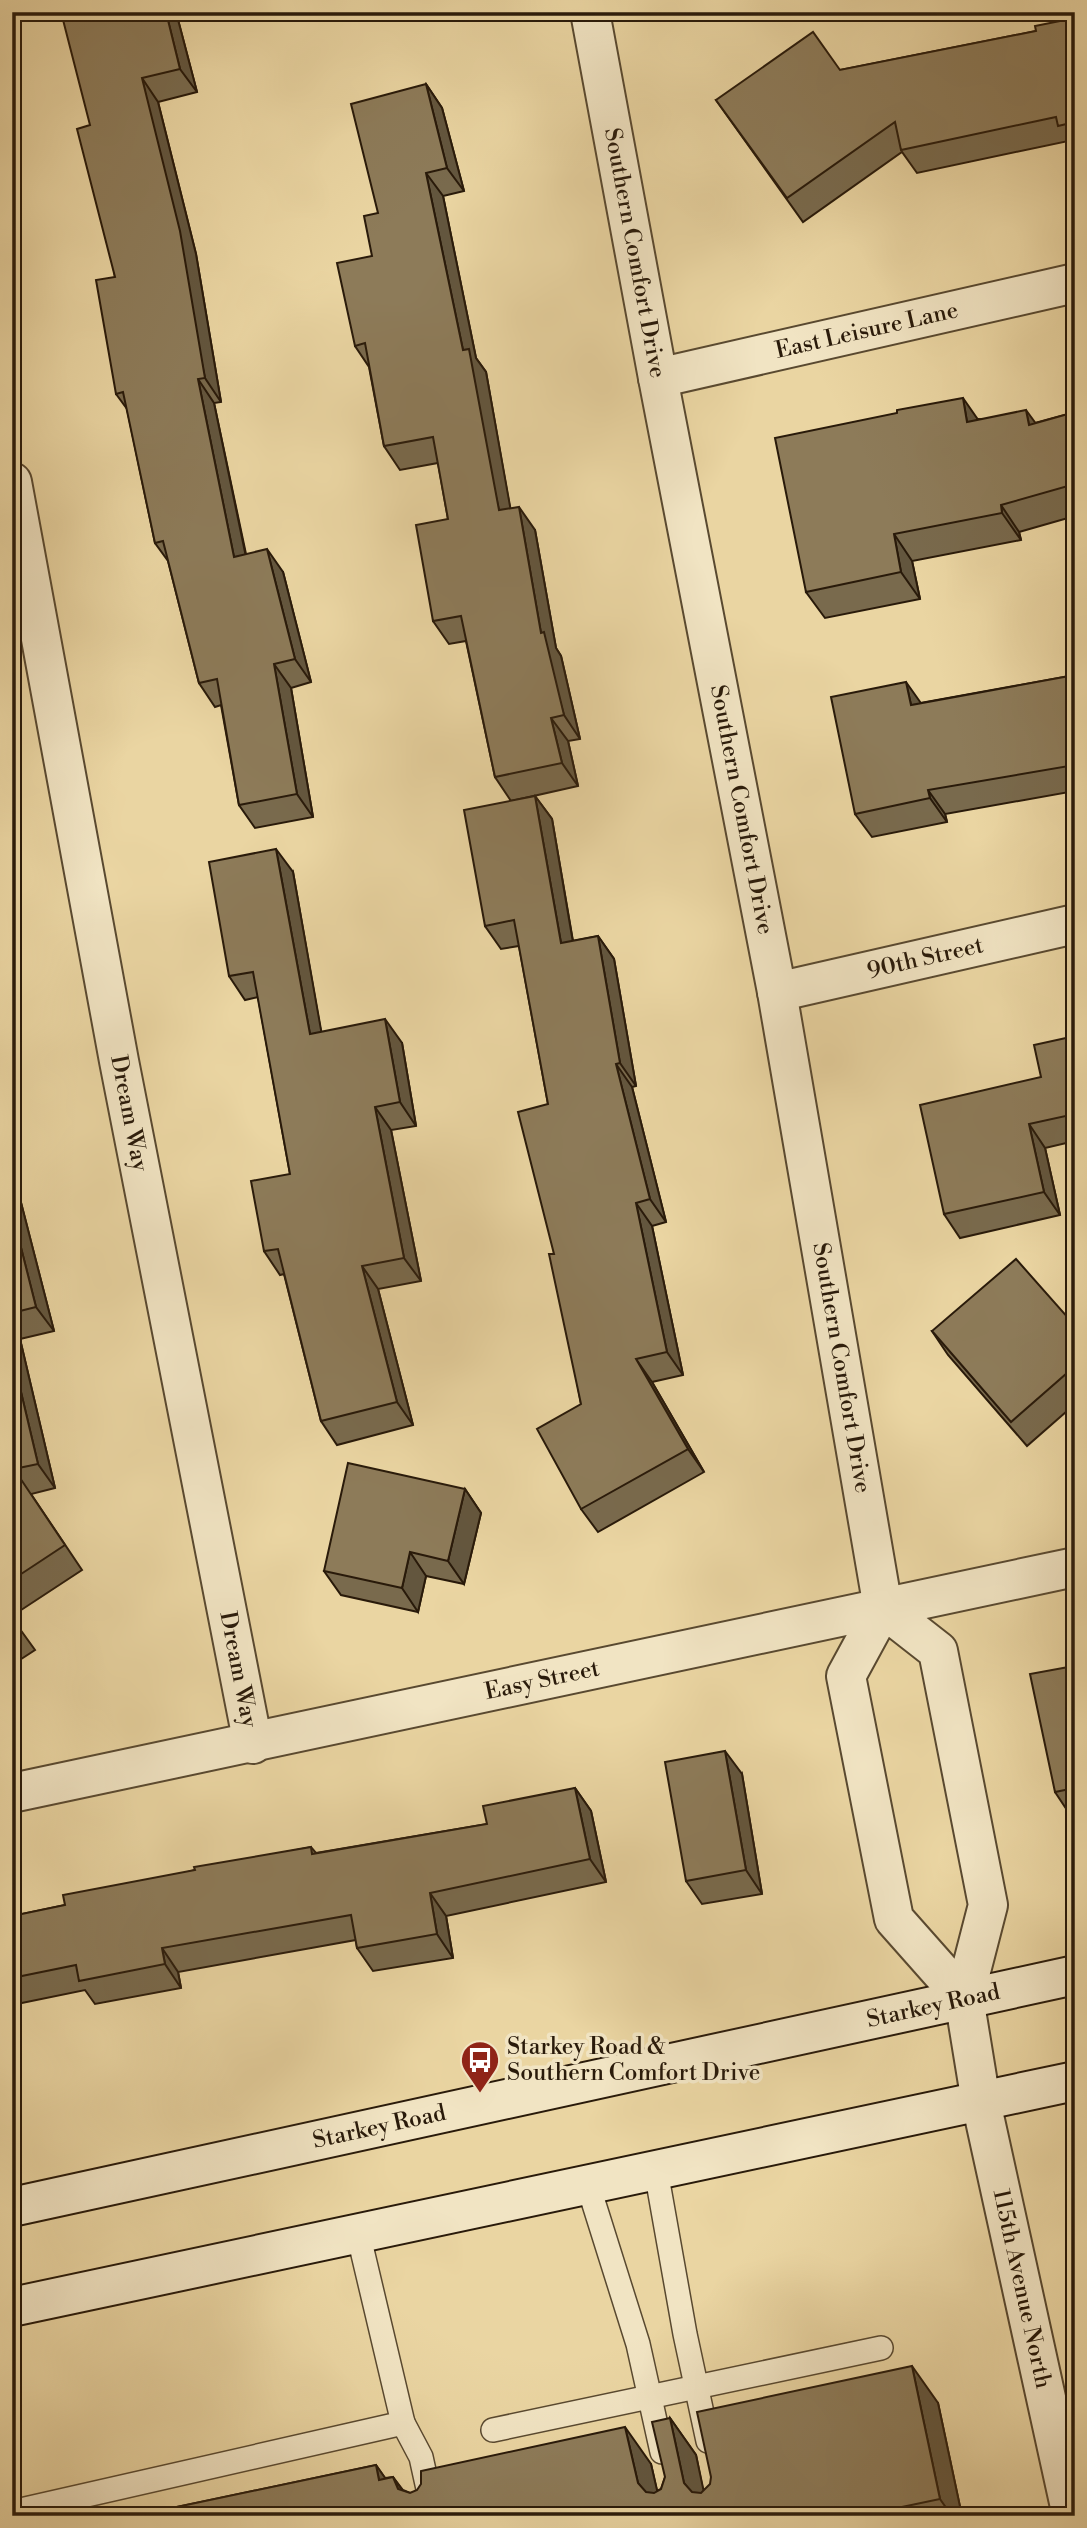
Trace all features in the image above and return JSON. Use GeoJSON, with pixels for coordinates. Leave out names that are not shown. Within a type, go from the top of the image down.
{"type":"FeatureCollection","features":[{"type":"Feature","properties":{"kind":"street","name":"Southern Comfort Drive"},"geometry":{"type":"LineString","coordinates":[[590,12],[657,379],[777,992],[883,1608]]}},
{"type":"Feature","properties":{"kind":"street","name":"East Leisure Lane"},"geometry":{"type":"LineString","coordinates":[[657,379],[1075,283]]}},
{"type":"Feature","properties":{"kind":"street","name":"Dream Way"},"geometry":{"type":"LineString","coordinates":[[12,482],[119,1061],[253,1744]]}},
{"type":"Feature","properties":{"kind":"street","name":"90th Street"},"geometry":{"type":"LineString","coordinates":[[777,992],[1075,924]]}},
{"type":"Feature","properties":{"kind":"street","name":"Easy Street"},"geometry":{"type":"LineString","coordinates":[[12,1793],[253,1744],[1075,1567]]}},
{"type":"Feature","properties":{"kind":"street"},"geometry":{"type":"LineString","coordinates":[[964,1998],[894,1919],[846,1676],[883,1608],[938,1651],[988,1905],[964,1998],[981,2102]]}},
{"type":"Feature","properties":{"kind":"street","name":"Starkey Road"},"geometry":{"type":"LineString","coordinates":[[12,2207],[1075,1975]]}},
{"type":"Feature","properties":{"kind":"street"},"geometry":{"type":"LineString","coordinates":[[12,2307],[1075,2081]]}},
{"type":"Feature","properties":{"kind":"street","name":"115th Avenue North"},"geometry":{"type":"LineString","coordinates":[[981,2102],[1072,2516]]}},
{"type":"Feature","properties":{"kind":"lane"},"geometry":{"type":"LineString","coordinates":[[656,2171],[712,2461]]}},
{"type":"Feature","properties":{"kind":"lane"},"geometry":{"type":"LineString","coordinates":[[588,2185],[638,2344],[667,2471]]}},
{"type":"Feature","properties":{"kind":"lane"},"geometry":{"type":"LineString","coordinates":[[358,2233],[403,2423],[421,2457],[434,2516]]}},
{"type":"Feature","properties":{"kind":"lane"},"geometry":{"type":"LineString","coordinates":[[493,2430],[881,2348]]}},
{"type":"Feature","properties":{"kind":"lane"},"geometry":{"type":"LineString","coordinates":[[12,2512],[403,2423]]}},
{"type":"Feature","properties":{"kind":"building"},"geometry":{"type":"Polygon","coordinates":[[[61,12],[166,12],[180,69],[142,78],[180,231],[205,378],[198,379],[234,557],[267,549],[295,659],[274,664],[297,794],[239,805],[217,679],[199,683],[163,541],[155,543],[123,392],[116,394],[96,280],[115,277],[77,129],[90,125],[61,12]]]}},
{"type":"Feature","properties":{"kind":"building"},"geometry":{"type":"Polygon","coordinates":[[[1075,18],[1075,122],[1058,126],[1056,117],[901,150],[895,122],[787,198],[716,100],[813,32],[840,70],[1036,31],[1035,26],[1075,18]]]}},
{"type":"Feature","properties":{"kind":"building"},"geometry":{"type":"Polygon","coordinates":[[[426,84],[447,168],[426,173],[463,350],[469,349],[499,510],[519,507],[541,633],[544,632],[564,715],[551,718],[562,763],[495,777],[461,616],[433,621],[416,525],[448,519],[433,437],[384,446],[365,343],[355,346],[337,263],[372,256],[364,216],[378,213],[351,104],[426,84]]]}},
{"type":"Feature","properties":{"kind":"building"},"geometry":{"type":"Polygon","coordinates":[[[963,398],[967,422],[1026,410],[1029,425],[1075,412],[1075,484],[1001,505],[1002,513],[894,534],[901,572],[806,592],[775,438],[963,398]]]}},
{"type":"Feature","properties":{"kind":"building"},"geometry":{"type":"Polygon","coordinates":[[[1075,675],[1075,765],[928,790],[930,798],[855,814],[831,697],[906,682],[911,705],[1075,675]]]}},
{"type":"Feature","properties":{"kind":"building"},"geometry":{"type":"Polygon","coordinates":[[[535,796],[561,943],[598,936],[620,1063],[616,1064],[650,1199],[636,1203],[667,1352],[636,1359],[688,1449],[581,1509],[537,1429],[581,1404],[549,1254],[554,1254],[518,1112],[548,1104],[514,920],[485,926],[464,810],[535,796]]]}},
{"type":"Feature","properties":{"kind":"building"},"geometry":{"type":"Polygon","coordinates":[[[276,849],[310,1034],[385,1019],[400,1102],[375,1107],[404,1258],[362,1266],[397,1402],[321,1421],[278,1249],[264,1251],[251,1181],[290,1174],[253,972],[229,976],[209,862],[276,849]]]}},
{"type":"Feature","properties":{"kind":"building"},"geometry":{"type":"Polygon","coordinates":[[[1075,1036],[1075,1114],[1029,1124],[1044,1192],[944,1214],[920,1105],[1041,1077],[1034,1045],[1075,1036]]]}},
{"type":"Feature","properties":{"kind":"building"},"geometry":{"type":"Polygon","coordinates":[[[12,1212],[36,1307],[12,1313],[12,1212]]]}},
{"type":"Feature","properties":{"kind":"building"},"geometry":{"type":"Polygon","coordinates":[[[1016,1259],[1069,1319],[1075,1318],[1075,1366],[1011,1422],[932,1331],[1016,1259]]]}},
{"type":"Feature","properties":{"kind":"building"},"geometry":{"type":"Polygon","coordinates":[[[12,1354],[38,1464],[14,1469],[65,1545],[12,1580],[12,1354]]]}},
{"type":"Feature","properties":{"kind":"building"},"geometry":{"type":"Polygon","coordinates":[[[348,1463],[465,1489],[448,1561],[410,1552],[402,1588],[324,1571],[348,1463]]]}},
{"type":"Feature","properties":{"kind":"building"},"geometry":{"type":"Polygon","coordinates":[[[12,1618],[18,1626],[12,1629],[12,1618]]]}},
{"type":"Feature","properties":{"kind":"building"},"geometry":{"type":"Polygon","coordinates":[[[1074,1666],[1075,1788],[1055,1792],[1030,1674],[1074,1666]]]}},
{"type":"Feature","properties":{"kind":"building"},"geometry":{"type":"Polygon","coordinates":[[[725,1751],[746,1870],[686,1881],[665,1762],[725,1751]]]}},
{"type":"Feature","properties":{"kind":"building"},"geometry":{"type":"Polygon","coordinates":[[[575,1788],[590,1859],[430,1893],[437,1934],[357,1948],[351,1915],[162,1948],[165,1964],[79,1981],[76,1965],[12,1978],[12,1916],[65,1905],[63,1895],[195,1870],[194,1867],[311,1847],[312,1854],[487,1824],[483,1806],[575,1788]]]}},
{"type":"Feature","properties":{"kind":"building"},"geometry":{"type":"Polygon","coordinates":[[[912,2366],[940,2499],[859,2516],[134,2516],[376,2465],[379,2480],[393,2477],[398,2489],[410,2493],[417,2490],[421,2484],[421,2471],[625,2427],[638,2483],[646,2492],[654,2493],[661,2489],[665,2477],[652,2422],[670,2418],[684,2483],[692,2492],[701,2493],[710,2484],[711,2477],[697,2412],[912,2366]]]}},
{"type":"Feature","properties":{"kind":"place","name":"Starkey Road & Southern Comfort Drive"},"geometry":{"type":"Point","coordinates":[480,2094]}}]}
